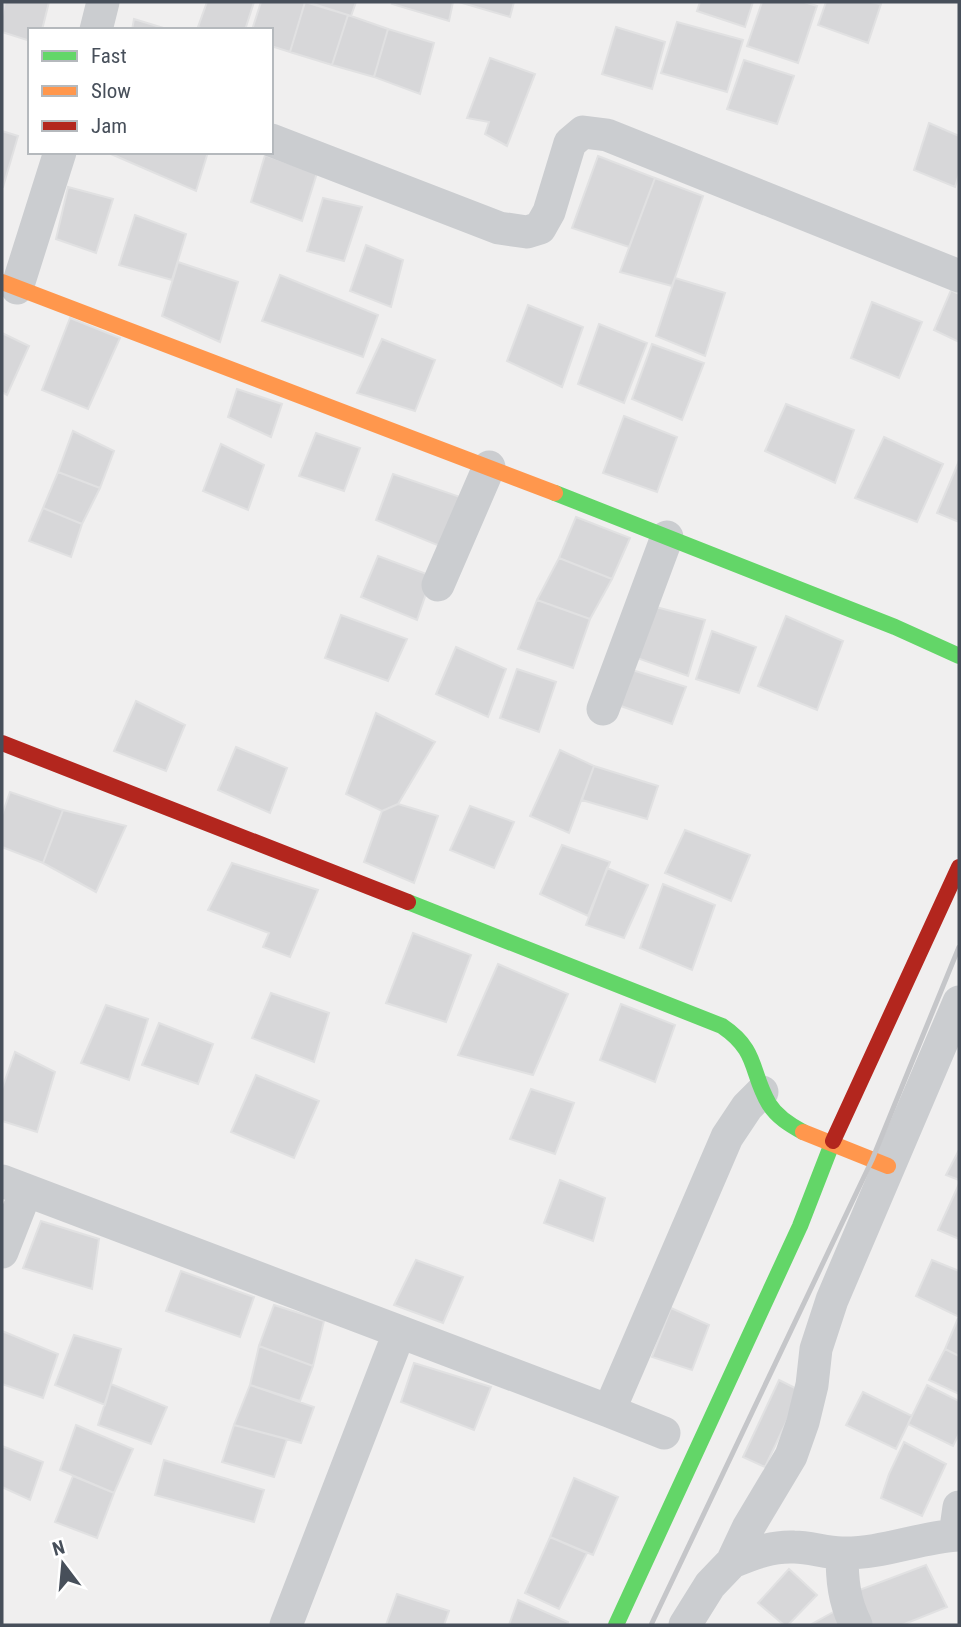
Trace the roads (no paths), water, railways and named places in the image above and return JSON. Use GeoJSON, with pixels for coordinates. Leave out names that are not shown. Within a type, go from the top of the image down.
{"type":"FeatureCollection","features":[{"type":"Feature","properties":{"kind":"street"},"geometry":{"type":"LineString","coordinates":[[96,28],[103,2]]}},
{"type":"Feature","properties":{"kind":"street"},"geometry":{"type":"LineString","coordinates":[[273,141],[499,228],[527,233],[540,228],[549,212],[570,144],[583,132],[607,135],[959,275]]}},
{"type":"Feature","properties":{"kind":"street"},"geometry":{"type":"LineString","coordinates":[[59,154],[9,285],[489,467],[895,627],[959,656]]}},
{"type":"Feature","properties":{"kind":"street"},"geometry":{"type":"LineString","coordinates":[[438,585],[489,467]]}},
{"type":"Feature","properties":{"kind":"street"},"geometry":{"type":"LineString","coordinates":[[603,709],[667,537]]}},
{"type":"Feature","properties":{"kind":"street"},"geometry":{"type":"LineString","coordinates":[[2,743],[722,1026],[738,1037],[753,1059],[762,1092],[779,1116],[831,1145],[888,1166]]}},
{"type":"Feature","properties":{"kind":"street"},"geometry":{"type":"LineString","coordinates":[[616,1625],[800,1226],[831,1145],[959,867]]}},
{"type":"Feature","properties":{"kind":"street"},"geometry":{"type":"LineString","coordinates":[[685,1625],[710,1585],[732,1562],[753,1518],[792,1456],[803,1422],[817,1349],[831,1300],[959,1002]]}},
{"type":"Feature","properties":{"kind":"street"},"geometry":{"type":"LineString","coordinates":[[609,1411],[727,1137],[747,1107],[762,1092]]}},
{"type":"Feature","properties":{"kind":"street"},"geometry":{"type":"LineString","coordinates":[[2,1252],[14,1186],[664,1433]]}},
{"type":"Feature","properties":{"kind":"street"},"geometry":{"type":"LineString","coordinates":[[286,1625],[399,1333]]}},
{"type":"Feature","properties":{"kind":"street"},"geometry":{"type":"LineString","coordinates":[[732,1562],[765,1549],[794,1547],[842,1553],[895,1547],[958,1526]]}},
{"type":"Feature","properties":{"kind":"street"},"geometry":{"type":"LineString","coordinates":[[842,1553],[842,1583],[847,1608],[856,1625]]}},
{"type":"Feature","properties":{"kind":"railway"},"geometry":{"type":"LineString","coordinates":[[651,1625],[872,1160],[959,947]]}}]}
